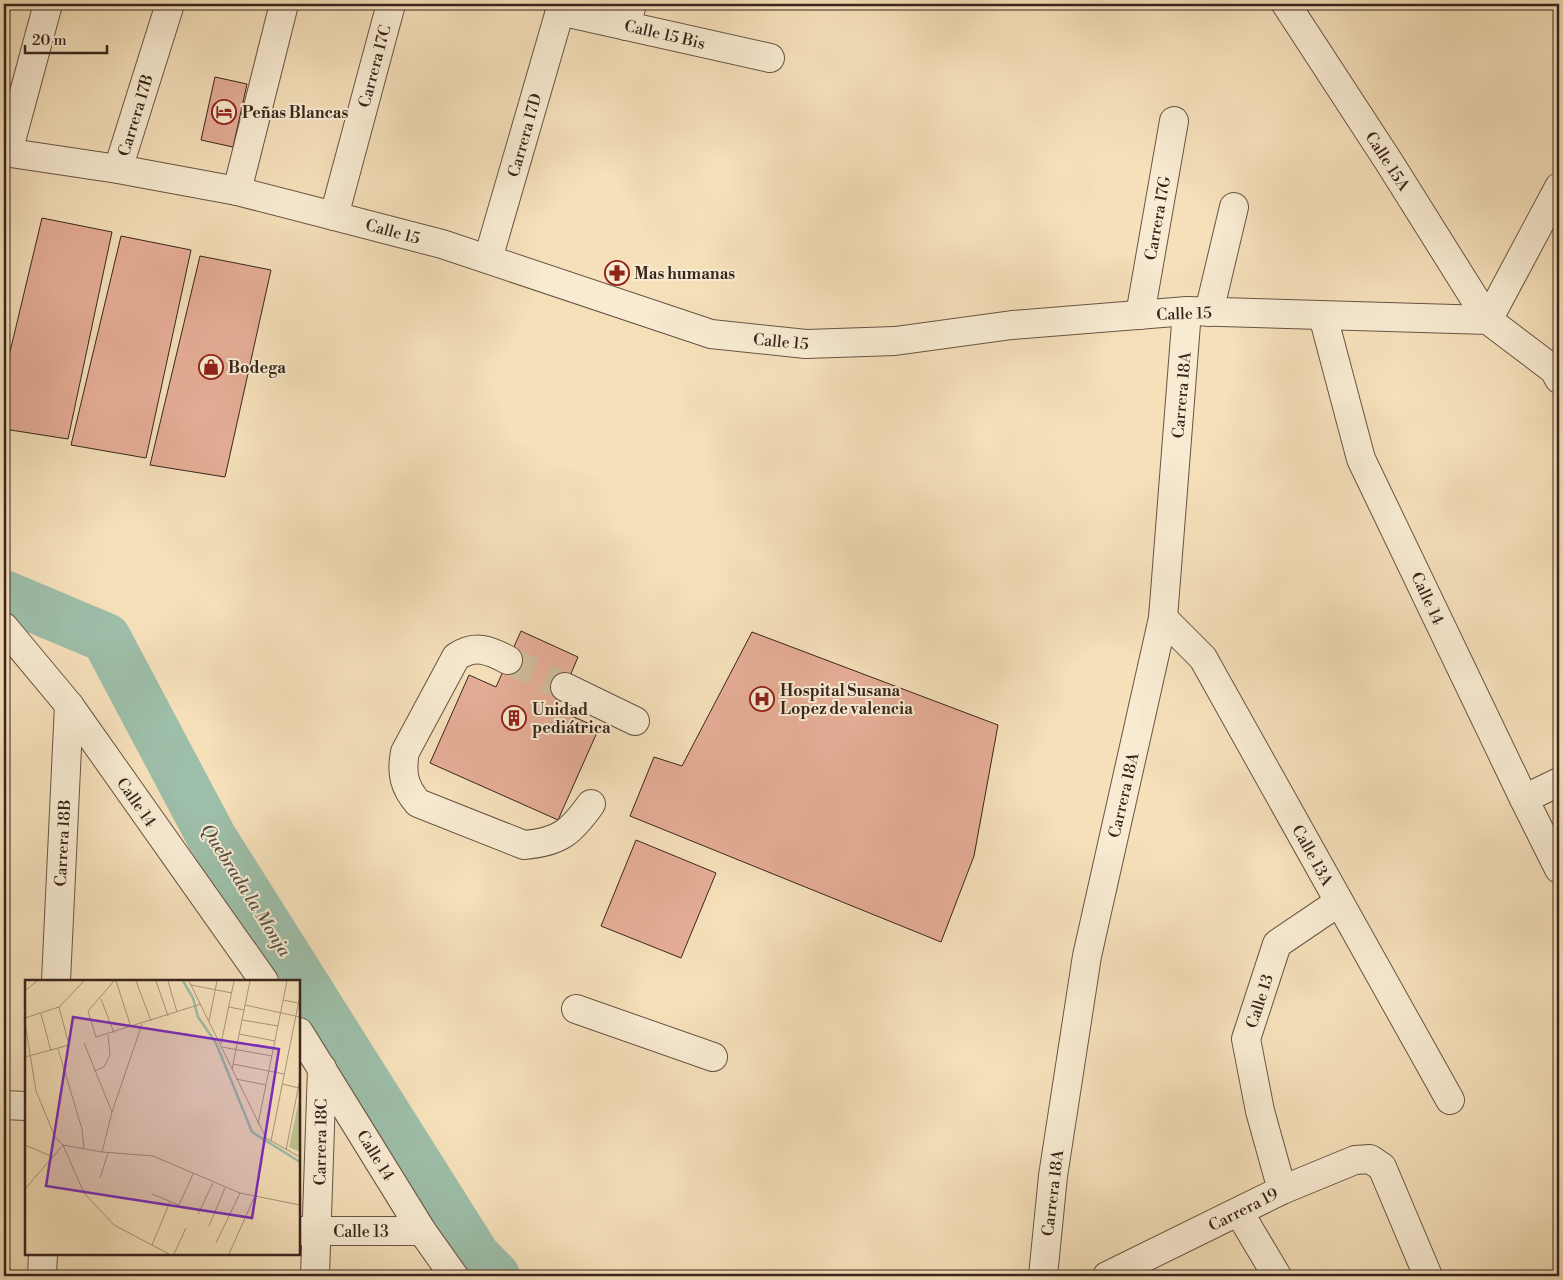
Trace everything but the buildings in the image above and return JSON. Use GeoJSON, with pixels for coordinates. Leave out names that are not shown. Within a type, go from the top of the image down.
{"type":"FeatureCollection","features":[{"type":"Feature","properties":{"kind":"street"},"geometry":{"type":"LineString","coordinates":[[6,152],[48,4]]}},
{"type":"Feature","properties":{"kind":"street","name":"Carrera 17B"},"geometry":{"type":"LineString","coordinates":[[118,169],[170,4]]}},
{"type":"Feature","properties":{"kind":"street"},"geometry":{"type":"LineString","coordinates":[[237,191],[284,4]]}},
{"type":"Feature","properties":{"kind":"street","name":"Carrera 17C"},"geometry":{"type":"LineString","coordinates":[[334,216],[391,4]]}},
{"type":"Feature","properties":{"kind":"street","name":"Calle 15A"},"geometry":{"type":"LineString","coordinates":[[1286,4],[1389,162],[1488,320]]}},
{"type":"Feature","properties":{"kind":"street","name":"Calle 15 Bis"},"geometry":{"type":"LineString","coordinates":[[560,11],[629,15],[770,58]]}},
{"type":"Feature","properties":{"kind":"street","name":"Carrera 17D"},"geometry":{"type":"LineString","coordinates":[[488,260],[560,11]]}},
{"type":"Feature","properties":{"kind":"street","name":"Carrera 17G"},"geometry":{"type":"LineString","coordinates":[[1140,315],[1174,121]]}},
{"type":"Feature","properties":{"kind":"street","name":"Calle 15"},"geometry":{"type":"LineString","coordinates":[[6,152],[118,169],[237,191],[334,216],[442,244],[711,334],[806,344],[895,341],[1012,325],[1198,312],[1488,320]]}},
{"type":"Feature","properties":{"kind":"street"},"geometry":{"type":"LineString","coordinates":[[1559,187],[1551,219],[1488,320],[1554,370],[1559,379]]}},
{"type":"Feature","properties":{"kind":"street","name":"Carrera 18A"},"geometry":{"type":"LineString","coordinates":[[1043,1276],[1053,1176],[1087,956],[1163,618],[1198,312],[1234,207]]}},
{"type":"Feature","properties":{"kind":"street","name":"Calle 14"},"geometry":{"type":"LineString","coordinates":[[1324,316],[1362,459],[1559,869]]}},
{"type":"Feature","properties":{"kind":"street","name":"Calle 13A"},"geometry":{"type":"LineString","coordinates":[[1163,618],[1203,658],[1450,1100]]}},
{"type":"Feature","properties":{"kind":"street","name":"Calle 14"},"geometry":{"type":"LineString","coordinates":[[4,628],[68,705],[263,980]]}},
{"type":"Feature","properties":{"kind":"street"},"geometry":{"type":"LineString","coordinates":[[508,660],[487,649],[476,648],[465,651],[456,657],[405,752],[404,779],[409,792],[418,803],[524,845],[543,844],[560,838],[575,826],[591,804]]}},
{"type":"Feature","properties":{"kind":"street"},"geometry":{"type":"LineString","coordinates":[[565,687],[635,721]]}},
{"type":"Feature","properties":{"kind":"street","name":"Carrera 18B"},"geometry":{"type":"LineString","coordinates":[[56,980],[68,705]]}},
{"type":"Feature","properties":{"kind":"street"},"geometry":{"type":"LineString","coordinates":[[1524,799],[1559,782]]}},
{"type":"Feature","properties":{"kind":"street","name":"Calle 13"},"geometry":{"type":"LineString","coordinates":[[1282,1190],[1260,1111],[1246,1040],[1277,944],[1339,902]]}},
{"type":"Feature","properties":{"kind":"street"},"geometry":{"type":"LineString","coordinates":[[576,1008],[713,1056]]}},
{"type":"Feature","properties":{"kind":"street","name":"Calle 14"},"geometry":{"type":"LineString","coordinates":[[300,1034],[428,1238],[454,1276]]}},
{"type":"Feature","properties":{"kind":"street","name":"Carrera 18C"},"geometry":{"type":"LineString","coordinates":[[315,1276],[308,1231],[310,1117],[322,1068]]}},
{"type":"Feature","properties":{"kind":"street"},"geometry":{"type":"LineString","coordinates":[[4,1105],[25,1106]]}},
{"type":"Feature","properties":{"kind":"street","name":"Carrera 19"},"geometry":{"type":"LineString","coordinates":[[1116,1274],[1282,1190],[1354,1160],[1370,1159],[1382,1168],[1428,1276]]}},
{"type":"Feature","properties":{"kind":"street"},"geometry":{"type":"LineString","coordinates":[[1239,1212],[1277,1276]]}},
{"type":"Feature","properties":{"kind":"street","name":"Calle 13"},"geometry":{"type":"LineString","coordinates":[[308,1231],[428,1238]]}},
{"type":"Feature","properties":{"kind":"street"},"geometry":{"type":"LineString","coordinates":[[428,1238],[433,1276]]}},
{"type":"Feature","properties":{"kind":"street"},"geometry":{"type":"LineString","coordinates":[[42,1276],[43,1255]]}},
{"type":"Feature","properties":{"kind":"waterway","name":"Quebrada la Monja"},"geometry":{"type":"LineString","coordinates":[[4,595],[106,638],[212,838],[476,1257],[495,1276]]}},
{"type":"Feature","properties":{"kind":"tunnel"},"geometry":{"type":"LineString","coordinates":[[508,660],[565,687]]}},
{"type":"Feature","properties":{"kind":"place","name":"Peñas Blancas"},"geometry":{"type":"Point","coordinates":[224,112]}},
{"type":"Feature","properties":{"kind":"place","name":"Mas humanas"},"geometry":{"type":"Point","coordinates":[617,273]}},
{"type":"Feature","properties":{"kind":"place","name":"Bodega"},"geometry":{"type":"Point","coordinates":[211,367]}},
{"type":"Feature","properties":{"kind":"place","name":"Hospital Susana Lopez de valencia"},"geometry":{"type":"Point","coordinates":[762,699]}},
{"type":"Feature","properties":{"kind":"place","name":"Unidad pediátrica"},"geometry":{"type":"Point","coordinates":[514,718]}}]}
